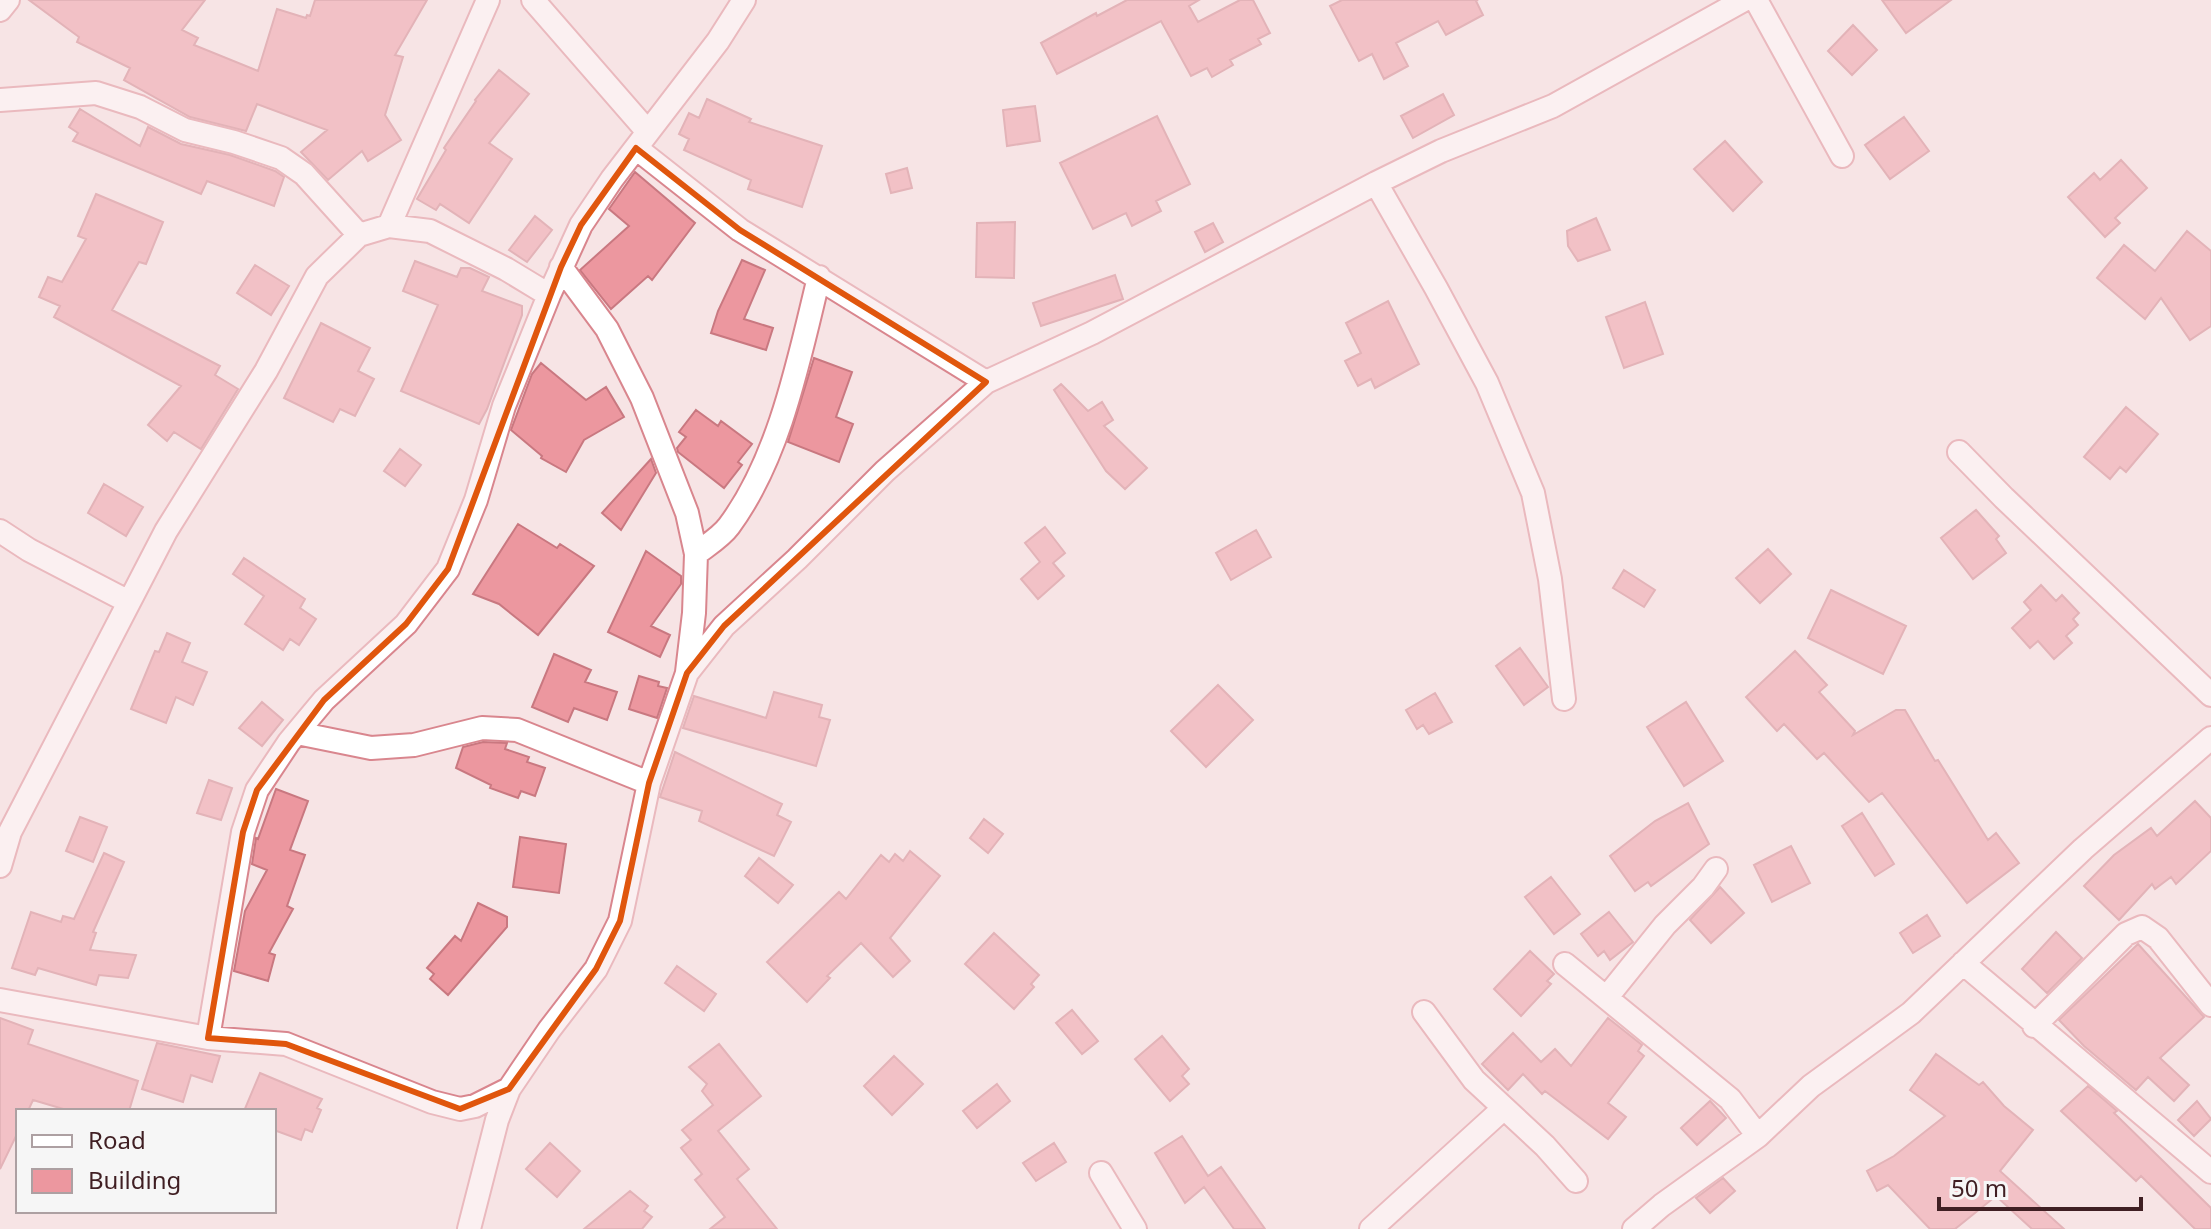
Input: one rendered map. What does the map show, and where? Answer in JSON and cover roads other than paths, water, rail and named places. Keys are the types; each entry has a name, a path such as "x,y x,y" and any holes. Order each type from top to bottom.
{"street":[{"path":"0,10 8,0"},
{"path":"389,226 488,0"},
{"path":"533,0 642,140 740,230 986,382"},
{"path":"208,1038 243,832 257,790 324,700 406,624 448,569 476,500 504,406 581,225 718,41 744,0"},
{"path":"687,673 724,626 885,471 986,382 1092,333 1441,151 1553,106 1744,0"},
{"path":"1756,0 1842,156"},
{"path":"0,100 96,93 140,107 185,130 281,158 304,174 359,235"},
{"path":"1376,183 1487,383 1533,493 1550,579 1564,699"},
{"path":"0,866 5,833 166,531 266,371 317,276 359,235 389,226 430,231 506,269 549,295"},
{"path":"469,1229 497,1120 509,1089 596,969 620,921 649,783 687,673 694,613 696,554 687,513 642,398 607,329 561,267"},
{"path":"696,554 727,528 753,486 790,396 819,277"},
{"path":"1959,452 2211,695"},
{"path":"0,531 29,550 129,602"},
{"path":"297,733 371,748 414,745 482,728 517,730 649,783"},
{"path":"1634,1229 1758,1136 1811,1086 1911,1013 2083,849 2211,738"},
{"path":"1607,997 1665,925 1703,887 1716,869"},
{"path":"2034,1026 2126,934 2142,927 2158,938 2211,1005"},
{"path":"1963,963 2034,1026 2211,1172"},
{"path":"1565,964 1730,1099 1758,1136"},
{"path":"0,1000 208,1038 286,1044 432,1102 460,1109 475,1106 509,1089"},
{"path":"1424,1012 1474,1080 1545,1146 1576,1181"},
{"path":"1371,1229 1504,1108"},
{"path":"1101,1173 1135,1229"}]}
